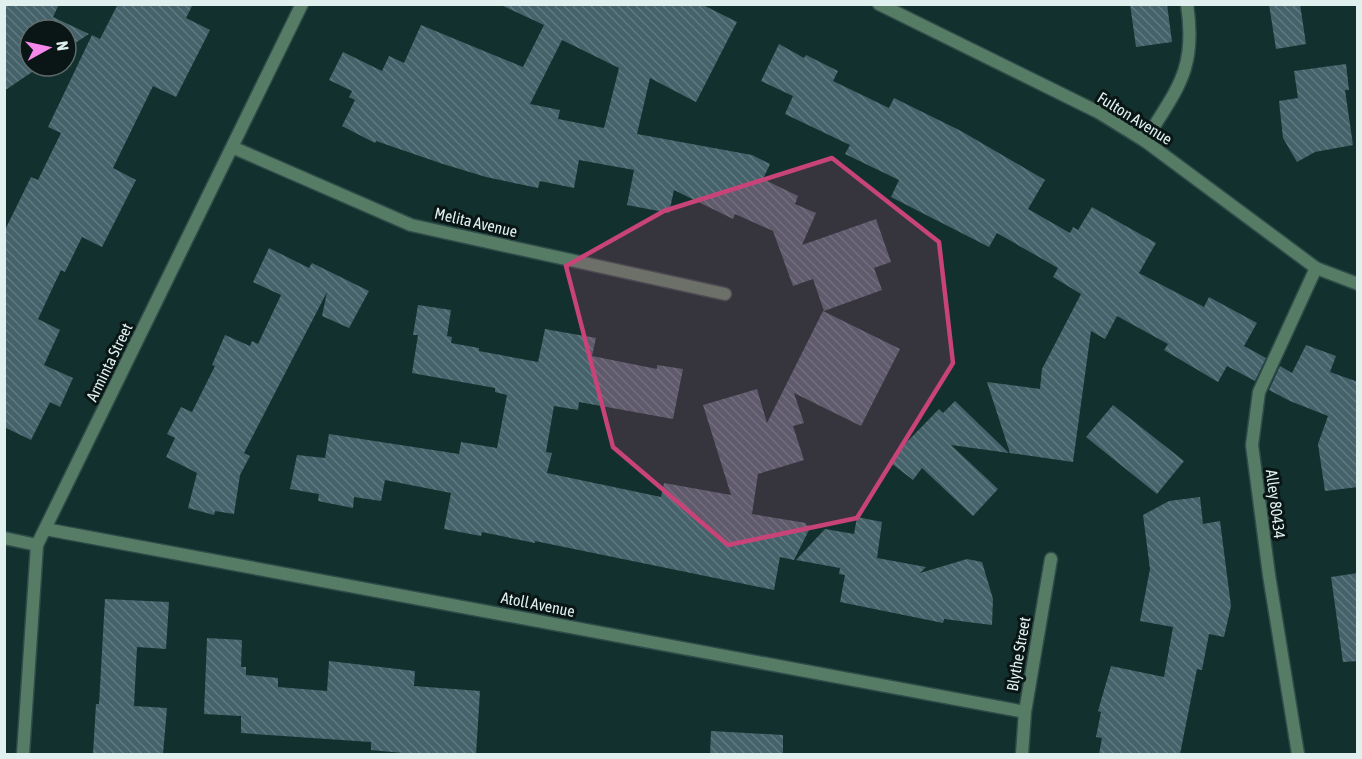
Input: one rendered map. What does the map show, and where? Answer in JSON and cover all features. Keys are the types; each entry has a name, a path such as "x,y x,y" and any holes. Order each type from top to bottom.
{"street":[{"name":"Arminta Street","path":"22,754 37,545 302,4"},
{"name":"Fulton Avenue","path":"879,4 1098,112 1145,141 1316,268 1358,284"},
{"path":"1145,141 1182,80 1190,54 1187,4"},
{"name":"Melita Avenue","path":"232,147 411,225 725,294"},
{"name":"Alley 80434","path":"1298,754 1269,575 1252,445 1259,392 1316,268"},
{"name":"Atoll Avenue","path":"45,529 1024,712"},
{"path":"4,538 37,545"},
{"name":"Blythe Street","path":"1022,754 1024,712 1051,559"}],"highlighted area":[{"path":"832,158 939,242 953,363 857,518 728,545 613,447 566,266 664,211"}],"building":[{"path":"4,4 59,4 53,17 55,18 18,18 18,78 23,78 4,91"},
{"path":"118,4 193,4 186,18 210,30 176,97 153,86 113,168 136,180 102,247 82,237 65,272 61,270 38,319 60,330 44,365 73,378 60,407 50,402 31,440 4,427 5,230 31,177 38,180 61,133 48,127 71,78 78,78 78,64 92,35 100,39"},
{"path":"499,4 701,4 737,22 696,102 650,78 637,134 752,155 770,164 763,179 798,196 795,204 816,213 802,245 876,219 891,262 874,268 882,290 824,311 813,279 793,286 773,231 735,214 733,219 674,190 669,213 627,205 634,170 579,160 574,188 540,181 538,188 486,177 376,141 375,143 342,126 355,100 349,97 352,91 329,80 343,52 382,71 389,56 404,63 421,25 523,67 544,25","holes":["562,40 619,68 604,128 558,119 560,110 530,104"]},
{"path":"1130,4 1167,4 1172,42 1136,47"},
{"path":"1269,4 1300,4 1306,44 1276,49"},
{"path":"78,29 89,34 78,41"},
{"path":"779,44 804,58 806,55 838,71 833,81 889,108 894,98 961,131 1045,180 1028,209 1070,233 1073,227 1078,230 1092,207 1156,243 1139,273 1204,307 1209,297 1257,323 1244,346 1266,358 1255,381 1227,366 1218,382 1164,350 1168,344 1117,316 1105,339 1091,331 1073,462 1010,453 987,382 1040,389 1042,369 1081,294 1053,277 1058,268 997,233 989,247 891,197 899,180 845,154 850,145 785,114 793,96 761,81"},
{"path":"1346,64 1349,90 1345,90 1353,145 1315,152 1297,162 1283,138 1279,101 1298,98 1294,71"},
{"path":"269,248 309,268 312,263 369,291 349,328 322,316 327,292 244,453 250,456 240,475 234,514 215,511 214,515 188,508 197,473 166,457 175,438 167,434 181,407 192,412 215,366 212,365 225,335 250,346 252,341 258,344 281,295 253,282"},
{"path":"418,305 451,310 447,336 452,337 451,343 479,348 479,351 538,362 545,329 596,338 592,356 657,369 657,365 683,369 673,419 579,402 578,410 554,406 546,452 552,453 547,473 661,497 664,483 731,495 703,405 757,389 767,423 823,311 900,349 861,426 794,393 804,423 793,426 804,460 758,474 752,514 806,523 811,526 794,560 780,557 774,590 535,541 535,543 482,532 481,536 444,529 451,493 385,480 381,501 354,497 353,508 318,501 319,494 290,489 297,455 325,458 329,434 459,454 461,442 497,448 507,395 495,392 495,388 412,373 418,335 413,335"},
{"path":"1306,345 1336,356 1330,372 1358,382 1358,487 1325,491 1318,444 1328,416 1269,390 1280,366 1292,373"},
{"path":"955,401 1009,453 951,445 998,489 973,516 922,468 913,480 891,463 904,445 939,409 943,413"},
{"path":"1113,405 1184,461 1157,494 1086,437"},
{"path":"1200,497 1203,524 1220,521 1231,606 1224,637 1209,634 1202,670 1197,669 1180,754 1099,754 1102,738 1096,737 1101,712 1098,711 1111,666 1164,677 1173,627 1140,621 1150,569 1143,515 1169,501"},
{"path":"857,517 882,522 877,558 926,567 920,573 967,559 982,562 993,599 992,625 944,619 943,623 840,602 845,575 839,574 840,568 796,560 825,529 854,534"},
{"path":"1358,573 1358,661 1343,662 1331,577"},
{"path":"105,599 169,602 166,649 137,647 134,706 167,708 163,754 93,754 96,704 99,704"},
{"path":"207,638 242,640 241,667 246,667 246,675 278,678 278,687 327,691 329,661 415,671 414,686 480,691 476,754 403,753 371,750 371,742 241,733 241,716 204,714"},
{"path":"711,731 783,735 783,754 710,754"}]}
